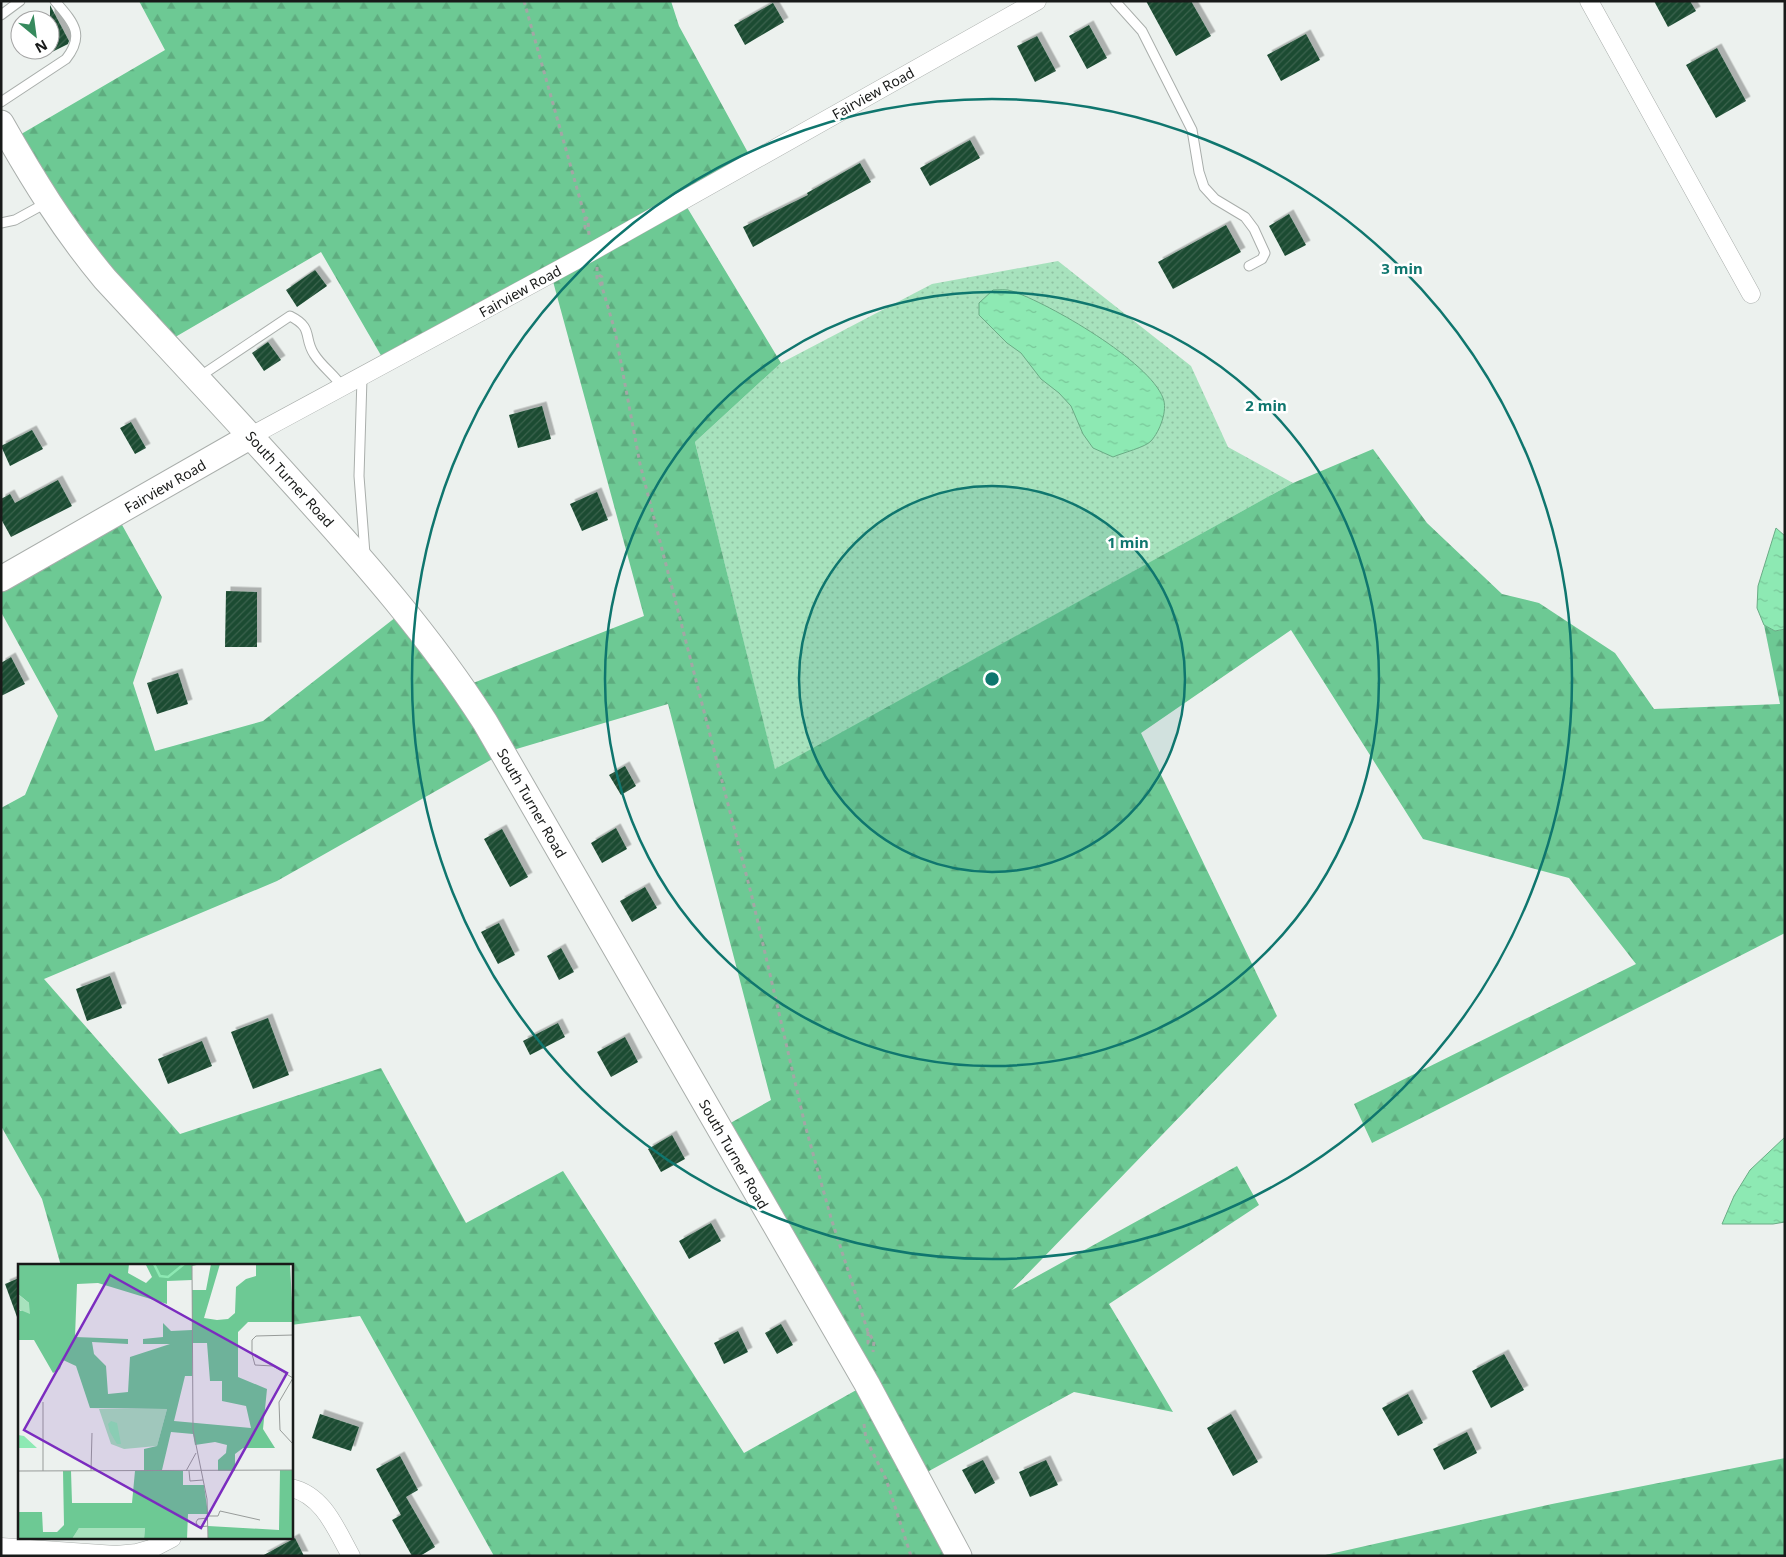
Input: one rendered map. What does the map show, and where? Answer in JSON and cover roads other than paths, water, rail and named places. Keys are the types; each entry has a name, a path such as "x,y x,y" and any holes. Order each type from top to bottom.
{"street":[{"name":"Fairview Road","path":"1,579 251,436 362,378 1037,1"},
{"path":"1589,1 1751,294"},
{"name":"South Turner Road","path":"1,123 47,202 78,246 105,279 366,562 428,639 485,722 867,1384 959,1556"},
{"path":"292,1488 311,1496 322,1505 351,1556"},
{"path":"1,1547 116,1555 137,1554 168,1540"}],"lane":[{"path":"1,15 20,1"},
{"path":"1,102 66,59 72,51 76,31 70,19 55,1"},
{"path":"1115,1 1142,31 1192,130 1199,172 1204,187 1215,199 1245,217 1254,229 1265,253 1262,259 1249,266"},
{"path":"1,222 15,220 47,202"},
{"path":"197,378 290,316 301,321 309,335 313,353 334,374 343,388"},
{"path":"362,378 359,476 366,562"}],"water":[{"path":"993,290 1012,291 1050,308 1119,351 1139,368 1154,383 1164,403 1162,420 1151,441 1139,448 1113,457 1093,448 1083,434 1071,406 1059,393 1041,379 1021,353 1007,343 979,315 979,303"},
{"path":"1776,528 1785,536 1785,629 1775,631 1764,625 1757,608 1758,586"},
{"path":"1785,1137 1785,1222 1773,1224 1722,1224 1734,1196 1750,1170"}]}
